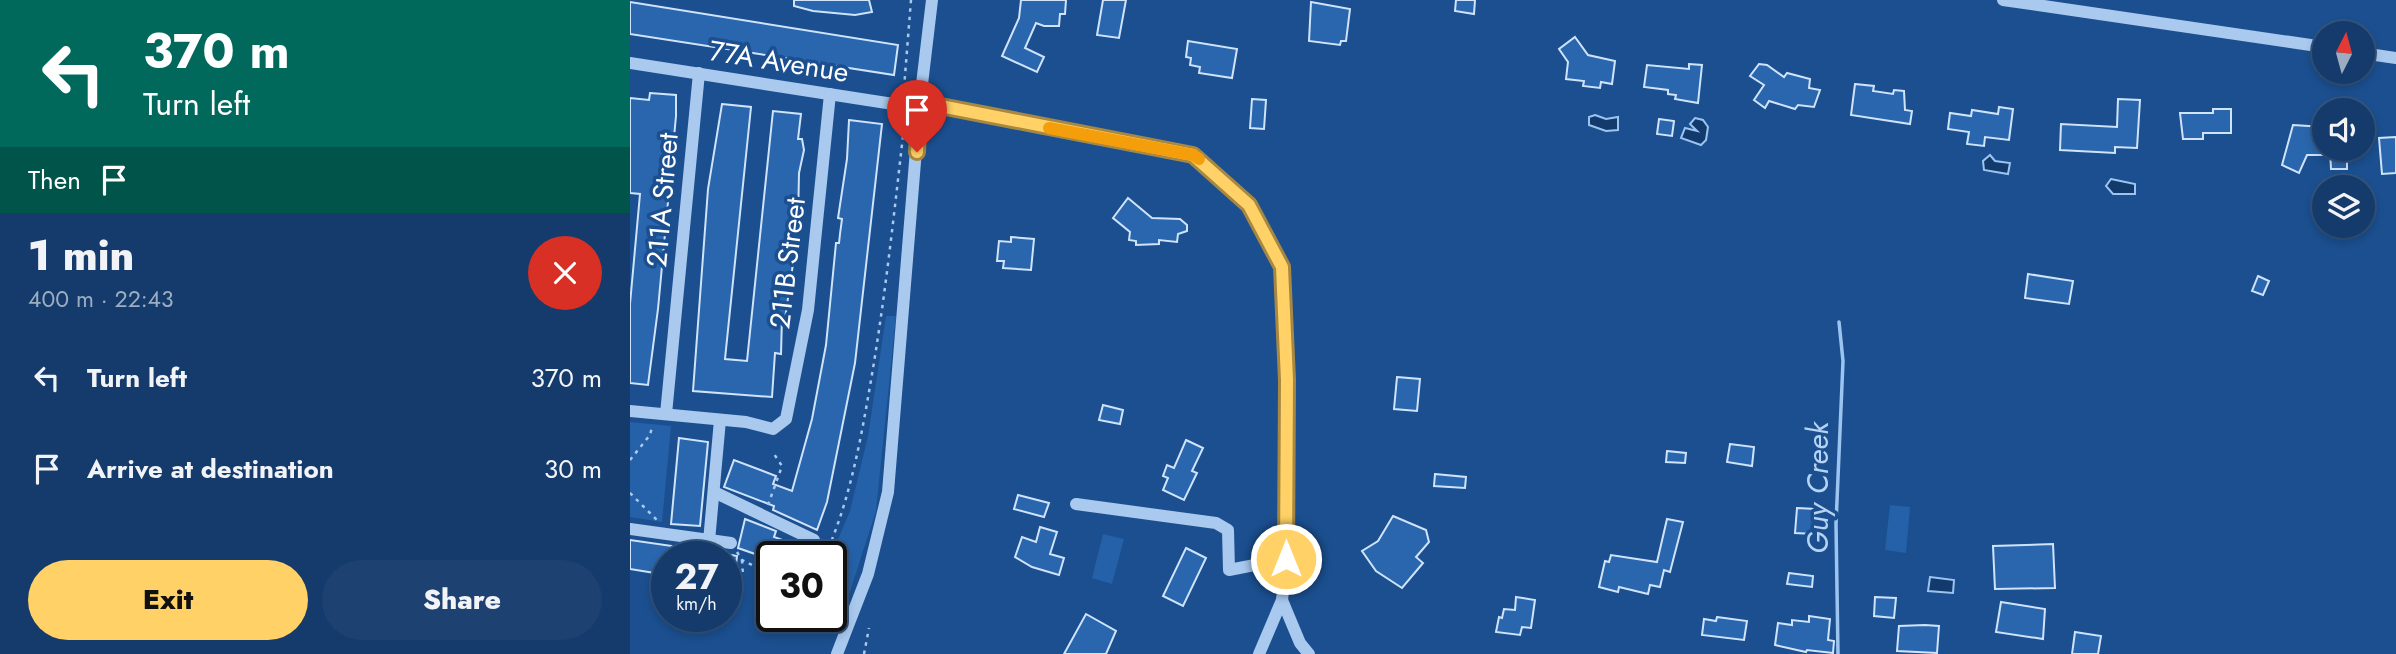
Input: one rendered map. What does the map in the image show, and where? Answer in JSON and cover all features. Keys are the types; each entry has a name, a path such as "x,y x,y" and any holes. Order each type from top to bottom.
{"street":[{"path":"837,654 868,574 888,492 920,102 932,0"},
{"path":"2003,0 2312,45"},
{"path":"2375,55 2396,58"},
{"name":"77A Avenue","path":"630,63 906,106 920,102"},
{"name":"211A Street","path":"666,414 699,73"},
{"name":"211B Street","path":"720,420 746,422 773,429 780,426 790,410 808,310 830,94"},
{"path":"920,102 1193,155 1249,205 1282,267 1287,380 1286,559 1282,600 1259,654"},
{"path":"630,411 720,420 709,541 630,529"},
{"path":"714,492 814,540"},
{"path":"1076,504 1225,527 1230,538 1229,570 1286,559"},
{"path":"1282,600 1300,643 1308,654"}],"path":[{"path":"904,88 911,0"},
{"path":"831,541 845,504 865,415 882,318 906,106"},
{"path":"630,460 650,435 653,424"},
{"path":"765,511 782,466 774,454"},
{"path":"630,493 657,517 658,533"},
{"path":"742,560 756,567"},
{"path":"742,560 743,576"},
{"path":"863,654 869,628"}],"shaded area":[{"path":"1595,115 1606,119 1618,117 1618,130 1606,131 1589,125 1589,117"},
{"path":"1695,118 1703,120 1708,127 1706,140 1701,145 1681,138 1685,128 1697,131 1690,124"},
{"path":"1990,155 1995,161 2010,163 2008,174 1984,170 1983,161"},
{"path":"2111,179 2135,184 2135,194 2113,194 2106,186"},
{"path":"886,316 896,316 876,511 847,601 847,541 837,541 850,511 868,436"},
{"path":"630,422 671,426 662,522 630,517"},
{"path":"1890,505 1910,507 1906,553 1885,550"},
{"path":"1103,534 1124,539 1112,584 1092,578"},
{"path":"1930,577 1954,580 1953,593 1928,591"}],"building":[{"path":"794,0 869,0 872,12 855,15 813,11 794,6"},
{"path":"1021,0 1066,0 1065,14 1060,14 1059,26 1036,23 1025,48 1044,57 1037,72 1002,56 1019,18"},
{"path":"1103,0 1126,0 1119,38 1097,35"},
{"path":"1456,0 1475,0 1474,14 1455,11"},
{"path":"630,2 898,45 894,75 630,34"},
{"path":"1311,2 1350,9 1346,41 1341,41 1340,45 1309,41"},
{"path":"1575,37 1588,55 1615,61 1612,84 1601,82 1600,88 1583,86 1584,81 1566,79 1568,62 1559,49"},
{"path":"1188,41 1237,49 1232,78 1199,73 1200,67 1190,65 1191,58 1186,57"},
{"path":"1689,64 1702,65 1698,103 1675,99 1676,95 1668,94 1668,90 1644,87 1647,65 1689,69"},
{"path":"1759,64 1767,65 1784,77 1787,73 1810,79 1809,88 1820,90 1814,107 1798,105 1795,109 1769,101 1765,108 1754,100 1764,85 1750,76"},
{"path":"1855,84 1874,86 1873,91 1893,94 1894,90 1904,91 1905,110 1912,111 1910,124 1851,115"},
{"path":"650,93 676,95 676,116 648,385 630,383 630,304 640,194 630,193 630,98 649,100"},
{"path":"1252,99 1266,100 1264,129 1250,128"},
{"path":"2118,99 2140,100 2137,148 2115,147 2115,153 2060,150 2061,124 2117,127"},
{"path":"722,104 751,107 725,359 747,361 773,111 801,114 798,139 802,139 804,150 799,173 798,222 793,222 791,246 795,247 794,257 785,319 782,318 781,354 775,353 772,397 693,391 708,189"},
{"path":"1999,107 2013,109 2009,140 1985,137 1984,146 1967,144 1969,132 1948,129 1950,113 1971,116 1972,110 1998,114"},
{"path":"2213,109 2231,109 2231,133 2203,133 2203,139 2183,139 2180,113 2213,113"},
{"path":"1659,119 1674,121 1672,136 1657,134"},
{"path":"849,120 882,124 855,363 827,502 817,530 773,510 774,506 724,487 734,460 776,476 773,484 792,491 812,419 826,345 836,243 839,243 842,219 838,218 847,159"},
{"path":"2293,125 2312,126 2312,155 2307,155 2299,173 2282,165"},
{"path":"2396,137 2396,173 2382,174 2379,138"},
{"path":"2331,161 2347,161 2347,169 2331,169"},
{"path":"1128,198 1152,218 1180,219 1187,225 1187,231 1178,234 1177,242 1159,240 1159,244 1136,245 1136,241 1129,240 1130,232 1113,218"},
{"path":"1011,237 1034,239 1031,270 1003,268 1004,261 997,261 999,241 1011,242"},
{"path":"2028,274 2073,281 2069,304 2025,298"},
{"path":"2258,276 2269,281 2263,295 2252,291"},
{"path":"1397,377 1420,379 1417,411 1394,409"},
{"path":"1103,405 1123,410 1120,424 1099,420"},
{"path":"679,438 708,442 700,526 671,524"},
{"path":"1186,440 1203,448 1192,471 1197,473 1184,500 1163,490 1168,478 1163,476 1167,465 1174,468"},
{"path":"1730,444 1754,447 1752,466 1727,462"},
{"path":"1667,451 1686,453 1685,463 1666,462"},
{"path":"1435,474 1466,477 1465,488 1434,486"},
{"path":"1018,495 1049,503 1044,517 1014,509"},
{"path":"1797,508 1816,509 1814,534 1795,533"},
{"path":"1393,516 1426,530 1429,542 1416,557 1423,563 1402,588 1376,571 1362,551 1378,541"},
{"path":"745,519 776,531 774,537 785,541 756,541 756,554 742,549 742,541 740,541"},
{"path":"1667,519 1683,522 1670,572 1664,570 1660,587 1650,585 1648,594 1619,587 1618,592 1599,587 1605,561 1609,562 1611,555 1657,562"},
{"path":"1040,527 1057,532 1050,554 1064,558 1059,575 1032,567 1015,557 1022,537 1036,542"},
{"path":"630,540 651,543 651,572 630,569"},
{"path":"2053,544 2055,588 1995,589 1993,546"},
{"path":"1186,548 1206,558 1183,606 1163,596"},
{"path":"1789,573 1813,576 1812,587 1787,584"},
{"path":"1516,597 1535,600 1531,628 1522,627 1520,635 1496,632 1504,609 1515,610"},
{"path":"1875,597 1896,598 1894,618 1874,616"},
{"path":"2001,602 2045,609 2043,639 1996,632"},
{"path":"1086,614 1116,631 1106,654 1064,654"},
{"path":"1809,616 1830,619 1828,640 1834,641 1833,653 1806,652 1775,645 1778,623 1792,625 1792,620 1809,622"},
{"path":"1717,617 1747,621 1744,640 1702,635 1704,619 1716,621"},
{"path":"1899,626 1939,626 1937,653 1897,651"},
{"path":"2075,632 2101,636 2098,654 2072,654"}],"waterway":[{"name":"Guy Creek","path":"1838,654 1836,524 1843,361 1839,322"}],"slow traffic":[{"path":"1049,128 1193,155 1199,159"}],"route":[{"path":"917,152 920,102 1193,155 1222,178 1249,205 1282,267 1287,380 1286,559"}]}
